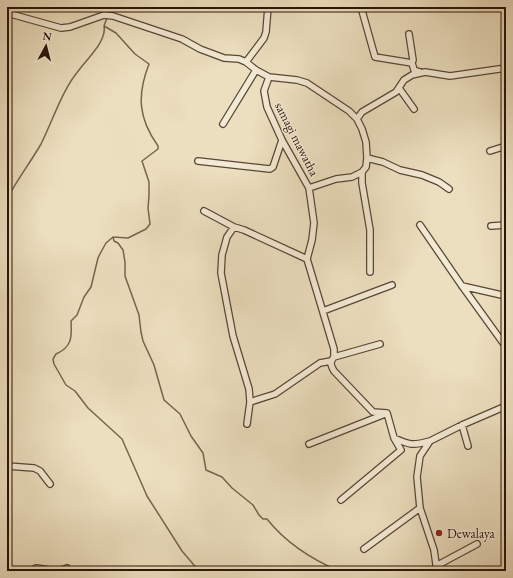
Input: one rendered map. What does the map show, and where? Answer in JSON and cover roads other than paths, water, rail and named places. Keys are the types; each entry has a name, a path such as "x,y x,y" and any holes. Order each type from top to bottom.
{"street":[{"path":"246,62 264,38 266,32 268,7"},
{"path":"362,7 375,57 412,63"},
{"path":"7,13 61,28 70,28 104,15 113,16 182,39 200,49 224,58 238,59 246,62 256,70 269,77 297,80 307,83 349,111 357,119 366,142 367,158 366,167 362,172 352,177 336,179 309,188"},
{"path":"409,34 414,70 450,76 506,68"},
{"path":"223,124 256,70"},
{"path":"357,119 362,112 396,92 404,80 421,72"},
{"name":"samagi mawatha","path":"269,77 264,91 267,107 282,140 309,188 314,223 312,240 307,259"},
{"path":"399,88 414,109"},
{"path":"198,161 270,169 273,167 282,140"},
{"path":"490,151 506,146"},
{"path":"367,158 383,162 400,170 422,175 439,182 449,189"},
{"path":"362,172 362,183 370,230 370,272"},
{"path":"204,211 234,227 244,230 307,259 334,349 330,365 363,404 373,412 387,413"},
{"path":"420,225 506,347"},
{"path":"490,226 506,225"},
{"path":"234,227 227,237 222,255 221,273 232,336 249,388 250,402 247,424"},
{"path":"323,311 392,286"},
{"path":"462,286 506,296"},
{"path":"250,402 275,394 320,363 380,344"},
{"path":"394,438 408,444 417,445 430,441 506,406"},
{"path":"341,500 401,450 394,438 387,413"},
{"path":"309,444 387,413"},
{"path":"462,425 468,446"},
{"path":"430,441 420,456 417,477 420,508 434,550 436,568 477,544"},
{"path":"7,466 34,468 40,471 50,484"},
{"path":"364,549 420,508"},
{"path":"31,571 36,568 58,571 67,568"}],"waterway":[{"path":"111,7 104,26 116,33 135,54 149,64 145,75 141,96 143,116 146,126 158,146 158,149 142,161 149,182 148,208 150,224 146,229 128,238 113,237 106,243 98,258 91,287 84,297 77,315 71,321 70,341 68,345 56,354 53,359 54,364 66,385 75,391 88,408 122,439 147,496 182,551 199,571"},
{"path":"7,199 41,144 58,106 73,78 100,44 104,32 104,26"},
{"path":"113,237 114,241 118,243 123,250 125,276 139,315 143,341 154,365 164,400 180,414 191,436 203,453 206,470 222,477 232,488 253,505 263,519 267,519 282,536 300,550 339,571"}],"place":[{"name":"Dewalaya","path":"439,533"}]}
